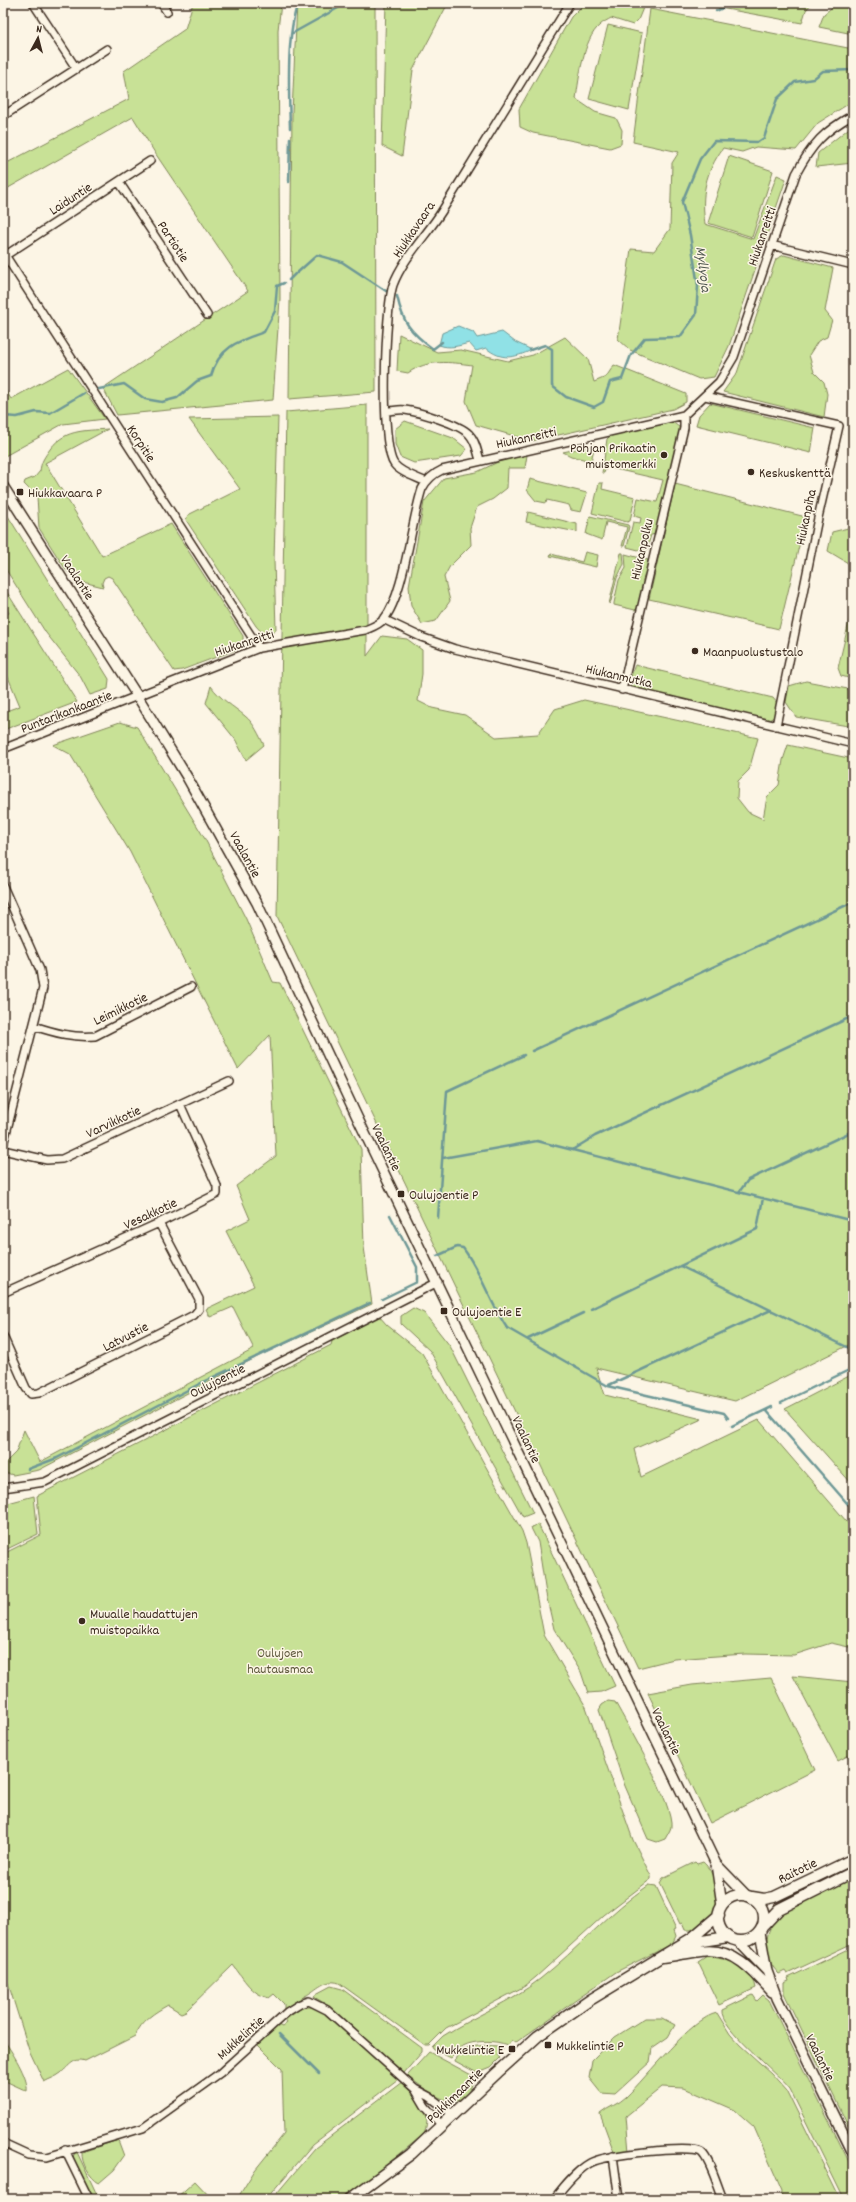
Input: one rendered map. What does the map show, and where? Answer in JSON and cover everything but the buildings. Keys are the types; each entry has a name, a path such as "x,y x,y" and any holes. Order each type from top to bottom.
{"main road":[{"name":"Raitotie","path":"750,1896 764,1899 774,1897 853,1859"},
{"name":"Raitotie","path":"761,1930 778,1909 853,1872"},
{"path":"750,1896 763,1910 764,1921 761,1930 750,1939 738,1941 728,1937 721,1929 720,1910 731,1898 750,1896"},
{"name":"Poikkimaantie","path":"702,1942 720,1910"},
{"name":"Poikkimaantie","path":"350,2199 412,2154 498,2072 551,2027 590,2000 657,1958 702,1942 728,1937"}],"street":[{"path":"33,3 76,68"},
{"path":"161,3 167,12"},
{"name":"Hiukkavaara","path":"426,482 402,471 395,465 391,458 385,373 387,310 394,284 404,265 442,211 522,78 570,3"},
{"path":"3,116 107,49"},
{"name":"Hiukanreitti","path":"138,697 259,648 365,630 383,619 394,601 398,589 420,497 426,482 433,474 442,470 480,460 684,415 719,382 734,358 796,174 805,157 818,139 853,115"},
{"name":"Laiduntie","path":"4,255 150,161"},
{"name":"Partiotie","path":"119,182 207,315"},
{"path":"771,245 853,265"},
{"name":"Korpitie","path":"4,255 259,648"},
{"name":"Hiukanpiha","path":"705,396 839,426 818,518 776,726"},
{"path":"387,411 414,411 459,428 468,433 474,441 480,460"},
{"name":"Hiukanpolku","path":"622,690 684,428 684,415"},
{"name":"Vaalantie","path":"3,486 138,697 192,786 257,903 357,1117 438,1282 716,1864 720,1910"},
{"name":"Hiukanmutka","path":"383,619 421,637 455,649 853,744"},
{"name":"Puntarikankaantie","path":"3,749 138,697"},
{"path":"3,886 40,970 43,988 3,1145"},
{"name":"Leimikkotie","path":"34,1026 66,1035 82,1037 95,1036 191,987"},
{"name":"Varvikkotie","path":"3,1150 47,1160 62,1159 229,1080"},
{"name":"Vesakkotie","path":"3,1293 159,1223 217,1194 217,1186 180,1104"},
{"name":"Latvustie","path":"3,1336 26,1388 31,1394 39,1393 194,1315 199,1309 200,1299 159,1223"},
{"name":"Oulujoentie","path":"3,1488 45,1482 438,1282"},
{"name":"Vaalantie","path":"716,1864 750,1896"},
{"name":"Vaalantie","path":"761,1930 767,1971 777,1998 853,2153"},
{"name":"Vaalantie","path":"738,1941 767,1971"},
{"path":"702,1942 739,1960 758,1975 777,1998"},
{"name":"Mukkelintie","path":"65,2150 150,2125 220,2073 287,2012 300,2004 309,2001 327,2010 415,2089 430,2097 454,2115"},
{"name":"Mukkelintie","path":"415,2089 424,2106 442,2126"},
{"path":"3,2143 20,2152 38,2157 47,2157 65,2150 89,2199"},
{"path":"554,2199 565,2184 597,2159 688,2149 701,2152 707,2160 723,2199"},
{"path":"614,2156 619,2199"}],"green space":[{"path":"193,3 281,3 278,30 280,299 273,400 117,415 103,388 248,291 155,153 133,117 3,191 3,165 129,99 124,71 185,29"},
{"path":"297,3 375,3 376,392 289,399 292,113"},
{"path":"386,3 454,3 446,7 413,70 402,156 382,146"},
{"path":"618,3 643,8 638,20 633,25 611,18 601,24 594,31 583,60 576,99 595,112 616,118 622,130 621,144 610,148 533,133 520,127 519,109 571,17 584,4"},
{"path":"693,3 812,3 806,10 802,23"},
{"path":"837,3 853,3 853,34 819,27 824,14"},
{"path":"650,9 853,49 853,101 818,123 796,150 756,147 742,152 723,148 708,175 704,193 705,224 753,239 777,175 786,179 729,346 714,377 699,379 630,350 618,339 631,249 654,251 670,229 672,163 679,152 633,142"},
{"path":"608,25 642,33 629,110 589,99"},
{"path":"853,125 853,163 816,167 818,153"},
{"path":"729,156 773,171 752,237 708,223"},
{"path":"784,255 833,268 825,311 832,320 827,337 818,341 809,355 814,372 824,382 827,394 824,417 723,392 737,373 776,259"},
{"path":"399,334 437,352 461,350 508,361 533,355 565,337 588,359 594,382 606,377 614,365 686,394 686,402 673,409 532,441 476,425 466,401 472,365 439,363 423,365 408,373 397,371"},
{"path":"68,368 105,419 63,424 3,457 3,386 11,399"},
{"path":"710,403 815,428 811,453 696,425 699,415"},
{"path":"367,405 367,656 382,636 407,639 422,650 422,674 418,701 432,708 465,715 496,737 538,734 555,709 584,700 758,738 749,770 738,781 737,798 748,812 763,819 767,797 779,785 783,760 788,745 853,759 853,1343 735,1401 596,1368 605,1395 702,1419 634,1449 641,1477 759,1420 853,1529 853,1648 831,1643 794,1655 745,1654 674,1659 638,1668 277,916 286,412"},
{"path":"278,417 274,560 276,630 266,637 256,626 186,520 188,515 240,489 189,419"},
{"path":"405,421 453,438 467,449 461,456 414,463 400,457 395,444 395,429"},
{"path":"671,421 679,427 680,432 656,534 651,535 646,552 627,547 633,522 640,523 641,518 634,516 638,498 657,502 663,480 606,467 604,473 602,473 607,439 610,436"},
{"path":"108,429 45,463 102,556 171,524 243,636 243,647 182,670 174,671 112,578 108,576 104,578 102,583 103,587 83,582 66,570 39,528 37,497 24,484 25,481 35,477 40,471 46,454 60,439 67,435 82,431"},
{"path":"595,445 591,461 571,456 563,452"},
{"path":"527,455 525,468 508,468 507,488 493,499 477,507 470,528 471,545 450,566 444,577 450,601 436,621 422,624 411,606 409,586 424,502 444,478 477,472 500,461"},
{"path":"530,479 587,493 581,512 571,510 569,505 547,500 546,503 536,501 527,490"},
{"path":"599,483 603,483 602,489 635,497 630,521 627,522 592,513"},
{"path":"675,484 806,517 779,629 649,599"},
{"path":"3,508 109,679 108,689 90,695 80,676 46,633 3,565"},
{"path":"528,512 577,524 577,532 526,522"},
{"path":"590,516 628,525 629,527 624,546 622,546 627,527 606,522 602,540 586,534"},
{"path":"848,528 853,529 853,566 828,551 832,532"},
{"path":"585,552 598,555 596,567 550,556 551,554 582,562"},
{"path":"621,553 623,553 624,564 617,578 609,604"},
{"path":"625,554 648,560 638,607 635,610 614,605 619,580 626,568"},
{"path":"3,586 77,702 3,730 3,712 20,706 3,665 3,617 9,613 3,603"},
{"path":"853,605 853,679 841,676 838,668"},
{"path":"635,665 773,698 777,703 774,717 767,721 635,690 631,684 631,681"},
{"path":"806,681 853,690 853,721 848,726 796,717 786,702 789,686"},
{"path":"211,686 223,699 251,722 264,745 246,760 235,739 206,703"},
{"path":"120,722 137,727 205,839 246,919 273,982 280,983 361,1149 364,1247 372,1304 263,1354 39,1470 13,1475 3,1472 3,1465 16,1452 24,1430 40,1462 254,1349 233,1307 210,1317 206,1309 254,1286 226,1231 250,1219 236,1186 276,1156 270,1035 238,1069 130,852 70,754 53,745"},
{"path":"413,1308 424,1313 450,1346 533,1513 523,1517 430,1351 401,1324 401,1316"},
{"name":"Oulujoen hautausmaa","path":"379,1316 387,1325 422,1353 522,1531 526,1543 544,1635 586,1707 633,1840 651,1876 651,1879 604,1915 525,1986 446,2028 429,2045 425,2045 339,1983 325,1983 284,2010 284,2004 274,1994 269,1998 257,1993 244,1981 233,1965 186,2011 181,2013 168,2005 145,2021 135,2036 85,2061 75,2061 59,2074 44,2082 29,2050 3,1967 3,1554 41,1535 37,1496 331,1345 332,1341"},
{"path":"853,1374 853,1485 785,1409"},
{"path":"34,1496 38,1534 3,1551 3,1506 8,1503"},
{"path":"538,1524 615,1686 601,1692 588,1693 581,1672 554,1629 546,1594 538,1542 531,1528"},
{"path":"793,1676 853,1682 853,1753 838,1761"},
{"path":"771,1678 815,1770 710,1823 648,1693 692,1685"},
{"path":"608,1701 615,1702 658,1784 670,1816 671,1827 665,1839 657,1842 648,1839 625,1786 599,1710 602,1705"},
{"path":"695,1862 697,1864 703,1862 714,1878 718,1899 717,1906 710,1916 695,1930 685,1930 682,1923 680,1924 660,1883 663,1878"},
{"path":"853,1876 853,1943 787,1974 785,1971 779,1974 769,1959 766,1943 775,1919 781,1912"},
{"path":"649,1885 656,1886 676,1929 674,1930 676,1936 672,1944 616,1972 515,2043 512,2041 507,2045 491,2042 468,2044 461,2047 451,2058 433,2049 432,2047 443,2036 517,1995 540,1979 620,1907"},
{"path":"853,1947 853,2136 784,1993 784,1983 789,1981 788,1978"},
{"path":"707,1956 738,1964 749,1973 756,1988 719,2005 698,1962"},
{"path":"331,1986 342,1989 422,2048 422,2052 404,2073 329,2006 314,1997 316,1994"},
{"path":"753,1995 757,2001 763,1995 769,2000 853,2170 853,2199 844,2199 790,2089 750,2050 724,2018 722,2010"},
{"path":"303,2007 312,2007 325,2013 398,2079 312,2145 266,2199 237,2199 255,2170 284,2134 282,2069 257,2044 278,2025 282,2027 287,2023 285,2020"},
{"path":"717,2013 730,2034 771,2073 787,2091 840,2199 781,2199 782,2191 754,2127 735,2110 684,2088 662,2087 626,2116 629,2152 614,2152 600,2114 626,2097 670,2049 695,2025 706,2017"},
{"path":"645,2018 662,2018 675,2025 668,2037 652,2048 650,2062 615,2094 601,2093 589,2078 592,2060 615,2037"},
{"path":"3,2039 15,2057 22,2072 27,2085 27,2091 3,2080"},
{"path":"479,2046 499,2046 504,2048 497,2055 500,2058 491,2067 481,2071 479,2074 455,2061 457,2055 466,2049"},
{"path":"429,2052 475,2077 469,2091 462,2098 453,2101 444,2099 425,2089 407,2076"},
{"path":"402,2082 422,2105 425,2111 427,2118 424,2134 366,2182 339,2199 272,2199 315,2148"},
{"path":"118,2140 124,2156 114,2170 99,2183 92,2178 87,2170 83,2161 82,2152"},
{"path":"76,2150 99,2199 93,2199 73,2157"},
{"path":"195,2181 212,2199 175,2199"}],"water":[{"path":"458,326 473,332 477,338 502,332 515,342 532,350 508,357 497,355 486,348 476,351 469,343 450,347 439,345 442,333"}],"waterway":[{"path":"290,128 290,48 294,16 298,3"},
{"path":"293,33 347,3"},
{"path":"716,11 733,3"},
{"name":"Myllyoja","path":"530,350 545,345 552,349 552,386 566,397 594,407 603,402 610,382 622,379 631,355 645,338 680,337 696,315 698,286 690,235 682,202 700,159 714,141 758,142 764,138 777,99 795,82 813,79 823,71 853,70"},
{"path":"289,182 290,138"},
{"name":"Myllyoja","path":"297,273 317,255 342,262 386,291"},
{"name":"Myllyoja","path":"289,280 295,274"},
{"name":"Myllyoja","path":"99,389 124,384 145,399 162,402 177,398 197,381 211,376 219,358 231,346 264,332 275,311 277,286 284,283"},
{"name":"Myllyoja","path":"397,296 405,320 413,332 433,349 442,342"},
{"name":"Myllyoja","path":"3,416 17,417 36,412 50,413 84,393"},
{"path":"532,1051 853,902"},
{"path":"572,1150 595,1136 853,1016"},
{"path":"438,1218 447,1091 524,1055"},
{"path":"739,1192 748,1180 853,1131"},
{"path":"443,1158 537,1141 853,1221"},
{"path":"591,1309 757,1229 763,1198"},
{"path":"382,1299 417,1282 417,1267 390,1215"},
{"path":"437,1256 457,1247 463,1248 475,1267 495,1308 507,1328 608,1386 724,1413 728,1418"},
{"path":"680,1266 849,1348"},
{"path":"28,1469 57,1458 203,1382 370,1303"},
{"path":"609,1385 771,1310"},
{"path":"528,1339 583,1313"},
{"path":"781,1403 853,1368"},
{"path":"732,1426 772,1407"},
{"path":"766,1410 853,1510"},
{"path":"279,2034 319,2074"}],"place":[{"name":"Pohjan Prikaatin muistomerkki","path":"664,455"},
{"name":"Keskuskenttä","path":"751,472"},
{"name":"Hiukkavaara P","path":"20,492"},
{"name":"Maanpuolustustalo","path":"695,651"},
{"name":"Oulujoentie P","path":"401,1194"},
{"name":"Oulujoentie E","path":"444,1311"},
{"name":"Muualle haudattujen muistopaikka","path":"82,1621"},
{"name":"Mukkelintie P","path":"548,2045"},
{"name":"Mukkelintie E","path":"512,2049"}]}
